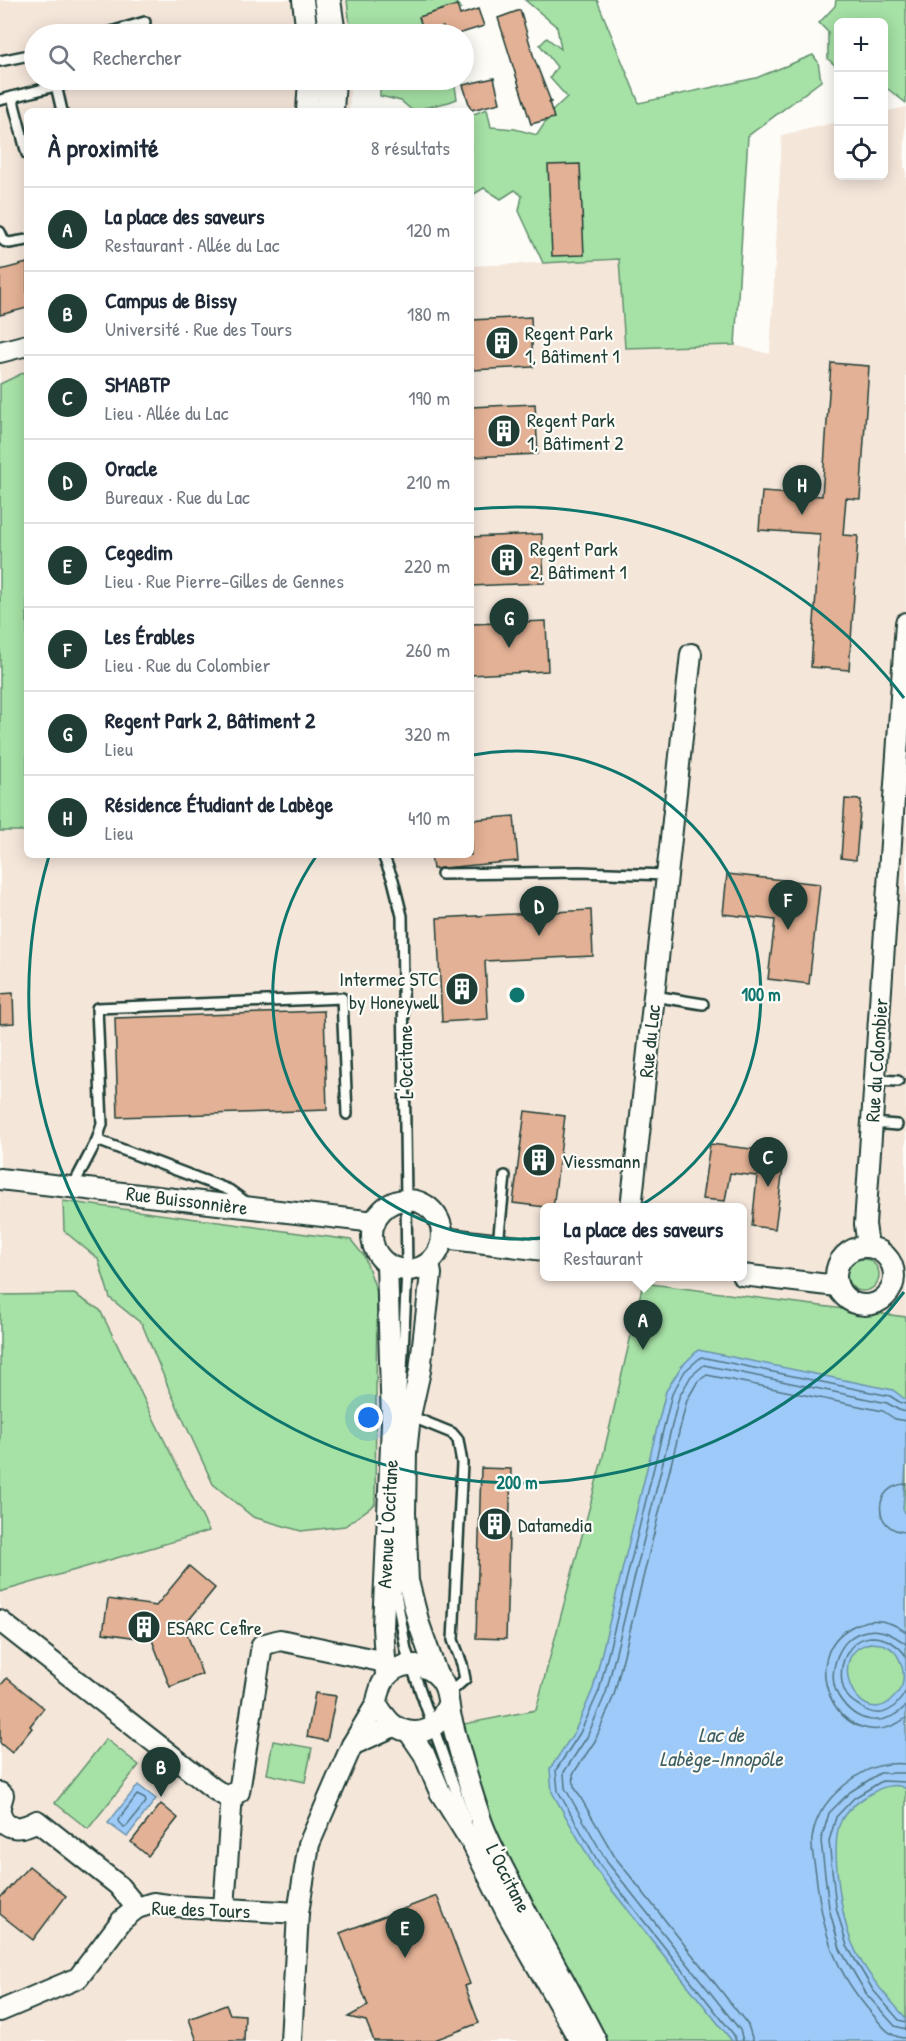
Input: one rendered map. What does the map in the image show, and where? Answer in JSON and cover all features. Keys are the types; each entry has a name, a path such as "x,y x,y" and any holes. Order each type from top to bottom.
{"street":[{"path":"303,0 306,24"},
{"path":"330,0 334,24"},
{"path":"307,108 308,90"},
{"path":"333,108 334,90"},
{"path":"0,352 24,346"},
{"name":"Rue du Colombier","path":"868,1247 865,1224 906,622"},
{"name":"Rue du Lac","path":"633,1203 691,654"},
{"name":"Rue Buissonnière","path":"0,1179 375,1222"},
{"path":"406,1200 417,1201 436,1215 442,1226 443,1238 436,1256 429,1263 419,1269 407,1271 387,1264 379,1256 372,1233 375,1222 387,1206 406,1200"},
{"path":"443,1238 540,1249"},
{"path":"868,1247 885,1255 891,1263 893,1282 898,1292 867,1305 849,1300 837,1286 835,1276 842,1257 849,1251 868,1247"},
{"path":"405,1513 406,1453 410,1416 420,1371 431,1274 429,1263"},
{"name":"Avenue L'Occitane","path":"386,1669 383,1627 392,1423 387,1264"},
{"path":"747,1276 837,1286"},
{"name":"Avenue L'Occitane","path":"405,1513 408,1581 418,1624 437,1675"},
{"path":"0,1621 227,1797 239,1792 262,1645 280,1640 386,1669 394,1670 410,1663 426,1668 437,1675"},
{"path":"291,2041 298,1913 309,1844 352,1745 377,1703 386,1669"},
{"name":"L'Occitane","path":"437,1675 444,1684 483,1824 527,1915 596,2041"},
{"path":"352,1745 402,1729 421,1732 439,1720 447,1700"},
{"name":"L'Occitane","path":"377,1703 384,1716 402,1729 424,1754 440,1791 580,2041"},
{"path":"0,1793 3,1795 0,1806"},
{"path":"224,1908 232,1794"},
{"path":"2,1823 17,1829 27,1827 37,1821 118,1885 136,1908"},
{"name":"Rue des Tours","path":"0,2012 78,1978 122,1920 136,1908 153,1904 298,1913"}],"lane":[{"path":"319,0 323,24"},
{"path":"138,24 145,22"},
{"path":"0,61 24,56"},
{"path":"0,100 32,90"},
{"path":"57,90 61,108"},
{"path":"321,108 322,90"},
{"path":"12,97 24,143"},
{"path":"0,232 4,241 9,243 24,240"},
{"name":"L'Occitane","path":"384,858 393,880 402,916 406,1200"},
{"path":"442,874 579,872 667,875"},
{"path":"654,996 703,1004"},
{"path":"74,1186 97,1140 102,1124 97,1008 342,998 347,1114"},
{"path":"875,1080 898,1081"},
{"path":"872,1123 897,1125"},
{"path":"97,1140 229,1190 254,1208"},
{"path":"498,1244 505,1176"},
{"name":"Avenue L'Occitane","path":"406,1200 406,1320 397,1481 396,1593 400,1625 410,1663 463,1809"},
{"name":"Avenue L'Occitane","path":"406,1320 420,1371"},
{"path":"410,1416 452,1432 458,1440 462,1463 453,1640 465,1679 447,1700"},
{"name":"Avenue L'Occitane","path":"397,1544 405,1513"},
{"name":"L'Occitane","path":"463,1809 564,1995 596,2041"},
{"name":"L'Occitane","path":"463,1809 472,1845"}],"shaded area":[{"path":"0,0 347,0 350,24 24,24 24,90 350,90 349,108 24,108 24,858 474,858 474,266 620,259 625,348 734,345 770,354 782,135 834,123 834,180 888,180 888,111 906,107 904,168 906,168 906,2041 0,2041"}],"green space":[{"path":"347,0 453,0 461,8 431,24 350,24"},
{"path":"525,0 597,0 639,103 756,78 813,55 818,62 821,81 748,136 735,345 625,348 619,259 543,263 519,211 522,196 515,190 501,199 484,188 474,194 474,114 487,109 491,127 515,129 537,135 554,109 567,97 550,78 557,67 540,45 547,38 561,49 557,27"},
{"path":"836,0 906,0 906,103 888,89 888,18 834,18 834,64 828,59 828,32 819,23 835,6"},
{"path":"380,90 456,90 457,99 423,108 409,108 401,101 380,96"},
{"path":"24,372 24,831 0,831 0,384"},
{"path":"63,1201 351,1240 364,1256 377,1292 375,1504 345,1526 301,1531 253,1517 213,1484 142,1324 110,1298 98,1259 64,1231"},
{"path":"863,1259 875,1263 879,1275 875,1287 863,1291 851,1287 847,1275 851,1263"},
{"name":"Lac de Labège-Innopôle","path":"643,1283 906,1317 906,2041 608,2041 533,1913 497,1844 464,1724 536,1710 603,1456"},
{"path":"74,1294 100,1310 209,1531 0,1592 0,1295"},
{"path":"106,1739 139,1765 88,1829 55,1803"},
{"path":"273,1741 312,1748 305,1782 267,1774"}],"water":[{"name":"Lac de Labège-Innopôle","path":"698,1350 893,1390 906,1400 903,1509 906,1515 906,1789 898,1786 884,1787 854,1805 841,1821 836,1846 838,1882 848,1932 869,1974 906,2018 906,2041 732,2041 596,1870 552,1792 550,1769 575,1731 593,1689 666,1391 681,1367","holes":["870,1643 882,1644 894,1651 898,1656 903,1674 902,1686 890,1701 878,1707 866,1705 857,1697 850,1685 847,1672 849,1659 857,1649"]},
{"path":"138,1785 156,1799 127,1837 108,1823"}],"building":[{"path":"457,5 460,15 478,9 484,26 474,29 474,24 421,24 419,17"},
{"path":"520,10 534,58 551,102 549,102 554,118 531,124 498,18"},
{"path":"494,78 500,103 474,109 470,108 465,90 474,90 474,83"},
{"path":"580,164 584,255 552,256 548,165"},
{"path":"24,264 24,309 0,315 0,270"},
{"name":"Regent Park 1, Bâtiment 1","path":"531,317 533,367 474,370 474,320"},
{"path":"831,363 869,366 860,499 846,498 843,535 858,536 849,670 811,667 820,534 759,530 762,492 822,496"},
{"name":"Regent Park 1, Bâtiment 2","path":"535,404 538,454 474,457 474,407"},
{"name":"Regent Park 2, Bâtiment 1","path":"542,534 544,583 474,586 474,537"},
{"path":"546,621 548,671 474,675 474,624"},
{"path":"845,799 861,800 856,860 841,858"},
{"path":"514,816 518,861 433,869 431,858 474,858 474,820"},
{"path":"727,874 820,884 809,984 768,979 775,920 723,914"},
{"path":"591,910 593,956 485,961 488,1019 442,1022 437,918"},
{"path":"13,993 14,1023 0,1024 0,994"},
{"path":"324,1011 327,1110 118,1117 115,1018"},
{"name":"Viessmann","path":"525,1111 565,1116 554,1203 540,1203 540,1206 513,1203"},
{"path":"710,1144 785,1153 775,1229 752,1226 757,1176 730,1173 725,1201 702,1199"},
{"name":"Datamedia","path":"481,1468 511,1469 506,1639 476,1638"},
{"name":"ESARC Cefire","path":"189,1566 215,1588 184,1626 202,1674 170,1687 152,1640 103,1633 108,1599 156,1606"},
{"path":"7,1678 44,1708 30,1726 32,1728 12,1753 0,1743 0,1686"},
{"path":"315,1693 336,1696 327,1741 307,1737"},
{"path":"161,1804 178,1818 148,1856 131,1842"},
{"path":"29,1866 66,1896 33,1940 0,1914 0,1898"},
{"path":"437,1896 470,1984 465,1986 479,2023 432,2041 374,2041 366,2021 348,2017 368,2006 340,1933"},
{"path":"226,2005 230,2014 245,2015 244,2041 197,2041 189,2019"}],"place":[{"name":"Regent Park 1, Bâtiment 1","path":"502,343"},
{"name":"Regent Park 1, Bâtiment 2","path":"504,431"},
{"name":"Résidence Étudiant de Labège","path":"802,515"},
{"name":"Regent Park 2, Bâtiment 1","path":"507,560"},
{"name":"Regent Park 2, Bâtiment 2","path":"509,648"},
{"name":"Les Érables","path":"788,930"},
{"name":"Oracle","path":"539,936"},
{"name":"Intermec STC by Honeywell","path":"462,989"},
{"name":"Viessmann","path":"539,1160"},
{"name":"SMABTP","path":"768,1187"},
{"name":"La place des saveurs","path":"643,1350"},
{"name":"Datamedia","path":"495,1524"},
{"name":"ESARC Cefire","path":"144,1627"},
{"name":"Campus de Bissy","path":"161,1797"},
{"name":"Cegedim","path":"405,1958"}]}
